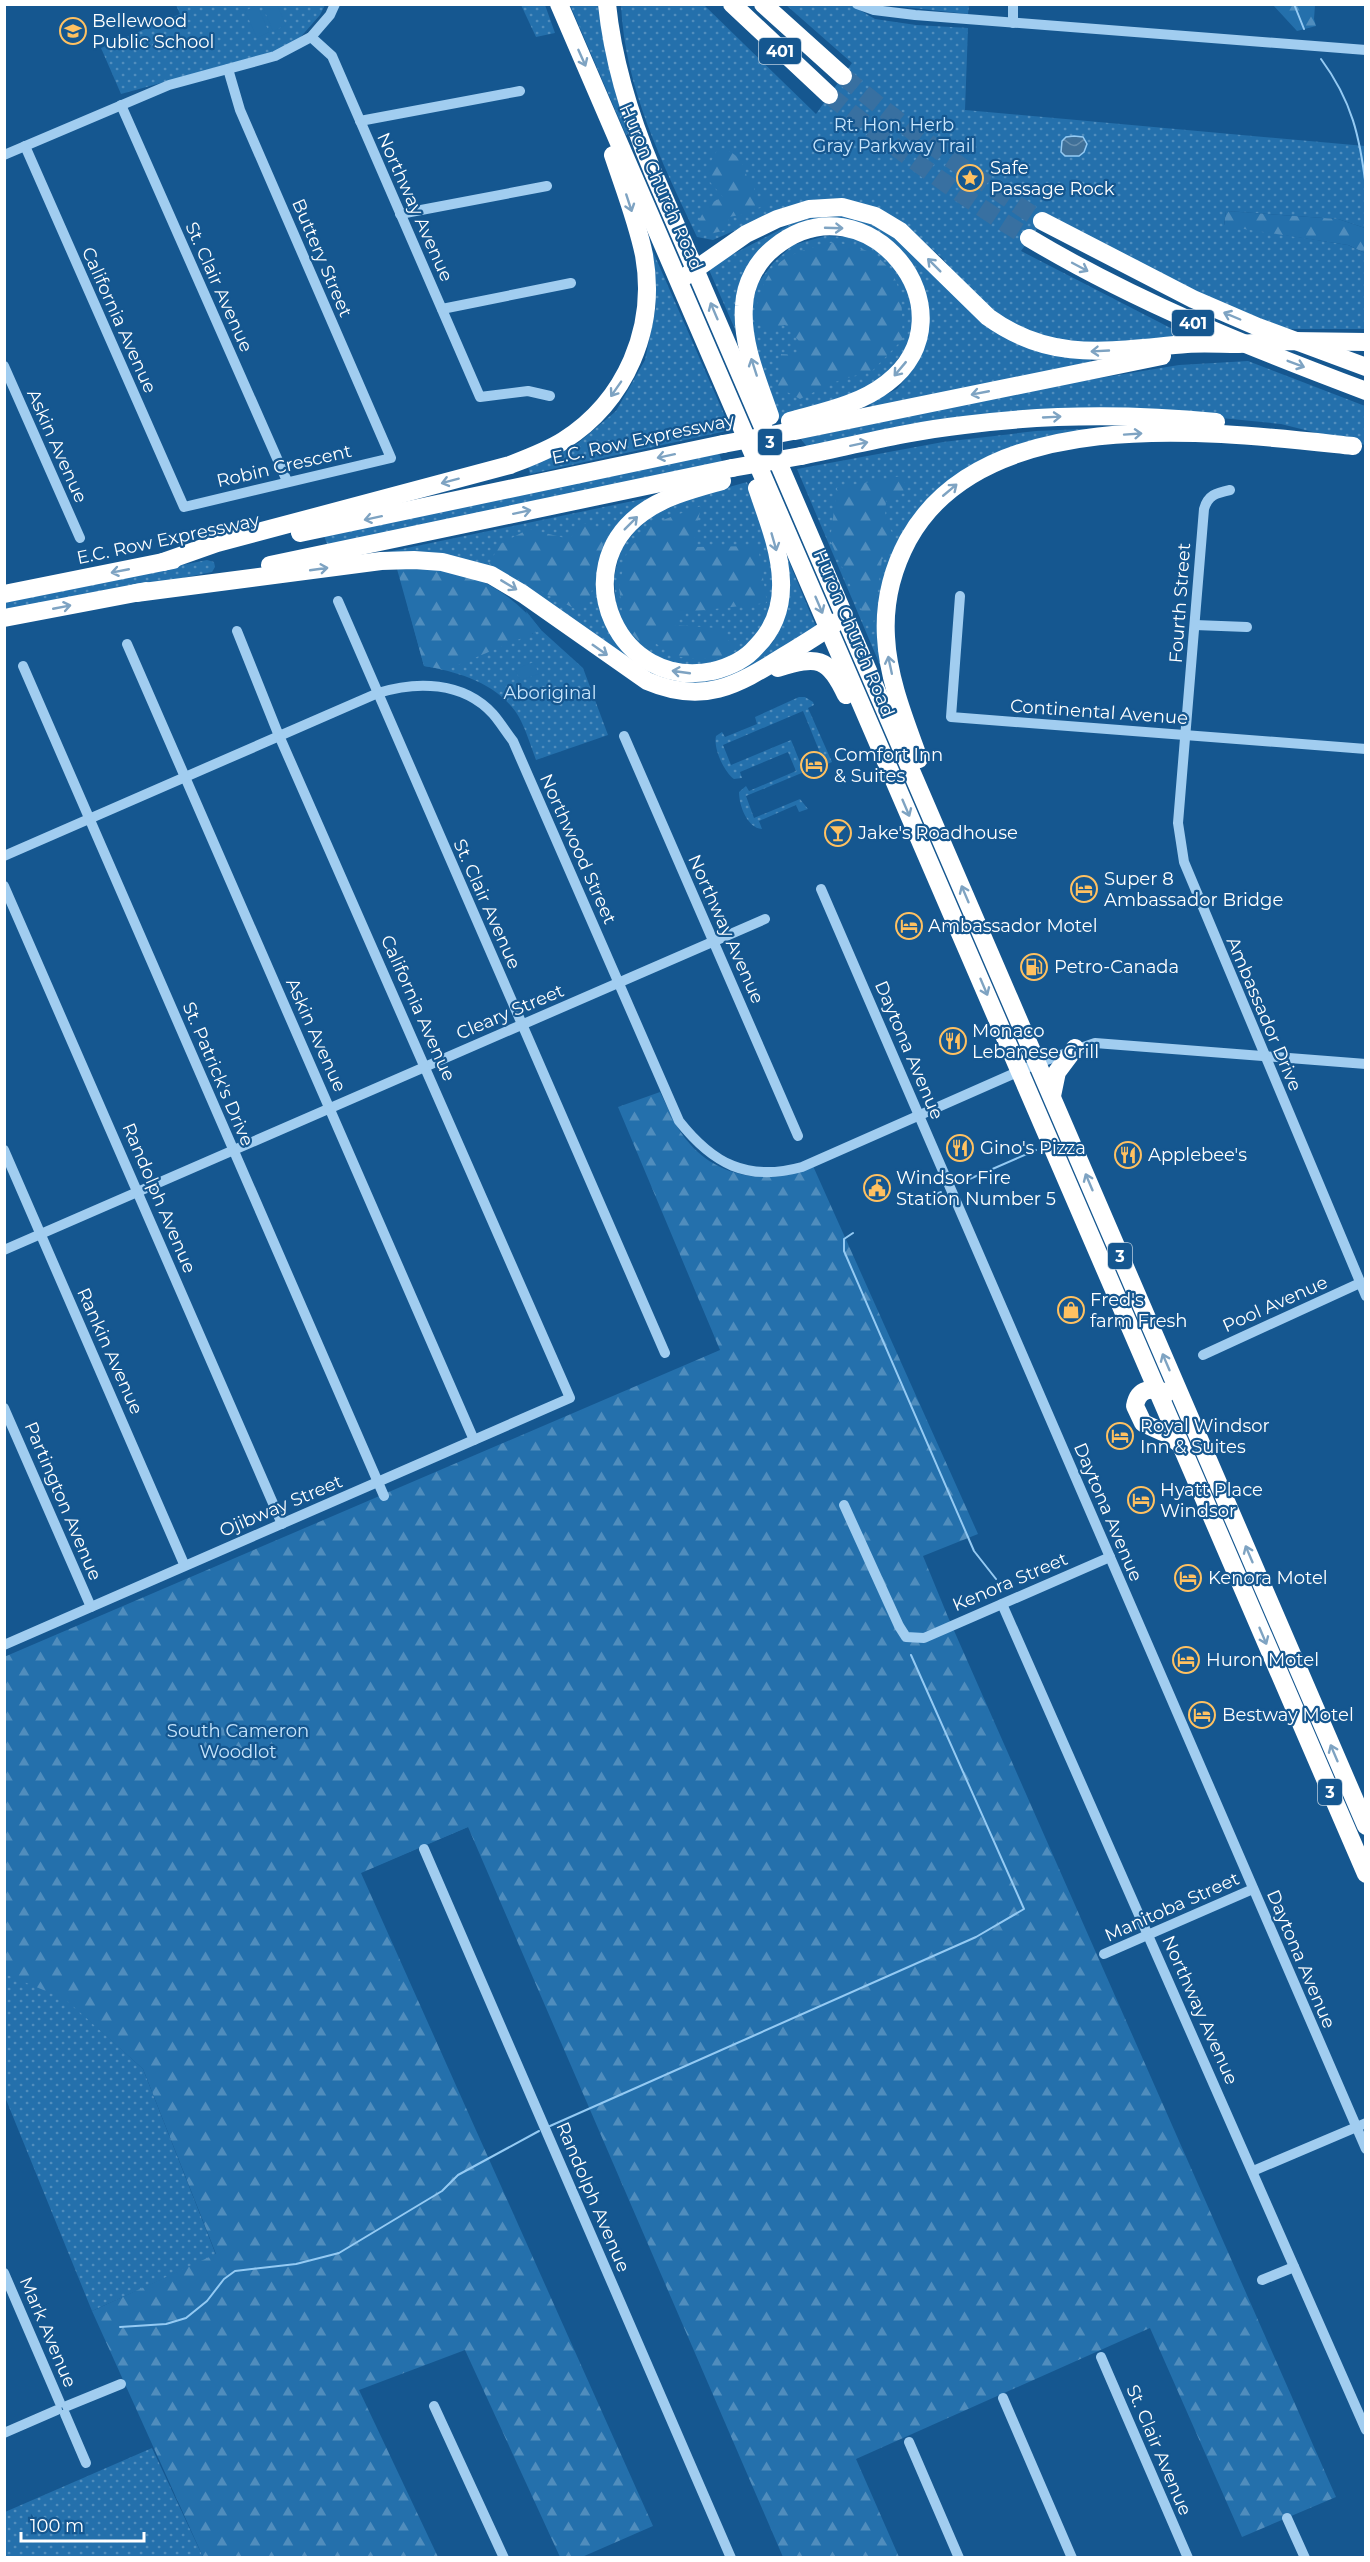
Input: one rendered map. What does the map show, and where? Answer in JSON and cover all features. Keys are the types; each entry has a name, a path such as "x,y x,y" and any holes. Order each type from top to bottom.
{"highway":[{"name":"Huron Church Road","path":"559,4 1156,1389 1359,1844 1365,1874"},
{"name":"Huron Church Road","path":"607,4 614,55 630,114 680,235 1189,1415 1358,1793 1365,1826"},
{"name":"401","path":"732,4 829,95"},
{"name":"401","path":"763,4 843,76"},
{"path":"163,562 217,543 510,465 546,451 591,419 616,391 633,359 643,327 647,295 641,244 611,150 603,106"},
{"path":"680,235 694,246 706,249 798,212 831,206 854,209 875,216 900,231 971,303 1003,328 1037,344 1074,351 1180,349 1292,340 1365,342"},
{"name":"401","path":"1042,221 1193,299 1258,327 1365,367"},
{"path":"788,484 771,419 748,347 743,315 746,292 761,261 789,238 821,228 845,228 864,233 896,255 910,276 916,290 920,314 916,342 905,364 879,388 791,426"},
{"path":"680,282 695,268 746,234"},
{"name":"401","path":"1029,238 1122,290 1185,320 1365,391"},
{"path":"791,426 1180,349"},
{"path":"4,618 963,425 1056,417 1151,417 1279,431 1359,448"},
{"name":"E.C. Row Expressway","path":"4,594 723,444 745,431 791,426"},
{"path":"734,472 655,504 630,523 611,551 605,585 608,609 613,622 623,639 636,653 658,666 695,673 730,665 760,644 768,633 779,608 781,582 778,558 753,475 745,431"},
{"path":"934,822 922,769 891,671 886,619 893,576 904,546 923,517 949,490 976,471 1012,455 1060,443 1123,435 1208,433 1359,448"},
{"path":"136,593 381,561 442,562 477,570 505,583 632,672 661,687 681,692 701,692 732,686 845,616"},
{"path":"751,676 801,661 812,660 825,665 832,670 841,683 862,729 883,754"},
{"path":"1052,1096 1057,1072 1075,1048"},
{"path":"1180,1444 1165,1433 1143,1423 1135,1406 1138,1396 1145,1390 1156,1389 1175,1397 1189,1415"}],"street":[{"path":"4,155 169,85 275,56 311,37 330,15 335,4"},
{"path":"857,4 890,13 1365,50"},
{"path":"1013,4 1013,23"},
{"name":"Northway Avenue","path":"311,37 332,56 480,397 528,391 550,396"},
{"name":"Buttery Street","path":"228,69 240,110 391,458"},
{"path":"360,121 520,92"},
{"name":"St. Clair Avenue","path":"121,105 287,481"},
{"name":"California Avenue","path":"25,146 184,507"},
{"path":"400,214 547,186"},
{"path":"442,309 571,283"},
{"name":"Askin Avenue","path":"4,366 80,538"},
{"name":"Robin Crescent","path":"184,507 391,458"},
{"name":"Fourth Street","path":"1186,735 1204,509 1207,500 1215,493 1230,490"},
{"name":"Continental Avenue","path":"960,596 951,717 1365,749"},
{"name":"St. Clair Avenue","path":"338,601 665,1353"},
{"path":"1195,625 1247,627"},
{"name":"California Avenue","path":"237,631 280,736 570,1398"},
{"name":"Askin Avenue","path":"127,644 474,1440"},
{"name":"St. Patrick's Drive","path":"23,666 384,1496"},
{"name":"Northwood Street","path":"4,856 378,693 417,684 440,686 467,696 493,713 513,741 679,1121 705,1151 722,1162 750,1171 783,1172 802,1167 1038,1063 1075,1048 1095,1043 1365,1064"},
{"name":"Ambassador Drive","path":"1186,735 1178,823 1184,862 1365,1296"},
{"name":"Northway Avenue","path":"624,736 798,1136"},
{"name":"Randolph Avenue","path":"4,886 282,1524"},
{"name":"Daytona Avenue","path":"821,889 1253,1889 1361,2125 1365,2149"},
{"name":"Cleary Street","path":"4,1250 765,919"},
{"name":"Rankin Avenue","path":"4,1150 184,1564"},
{"name":"Pool Avenue","path":"1203,1355 1360,1283"},
{"name":"Ojibway Street","path":"4,1645 184,1564 282,1524 570,1398"},
{"name":"Partington Avenue","path":"4,1408 91,1607"},
{"name":"Kenora Street","path":"844,1504 898,1626 906,1637 924,1638 1110,1557"},
{"name":"Northway Avenue","path":"1002,1604 1365,2430"},
{"name":"Randolph Avenue","path":"424,1849 731,2558"},
{"name":"Manitoba Street","path":"1104,1954 1253,1889"},
{"path":"1252,2171 1361,2125"},
{"path":"1262,2280 1294,2267"},
{"name":"Mark Avenue","path":"4,2273 86,2463"},
{"name":"St. Clair Avenue","path":"1101,2357 1188,2558"},
{"path":"4,2433 121,2384"},
{"path":"1003,2398 1072,2558"},
{"path":"434,2406 504,2558"},
{"path":"909,2442 958,2558"},
{"path":"1287,2518 1305,2558"}],"green space":[{"path":"176,5 325,5 320,15 298,40 270,53 121,94 101,48 180,14"},
{"path":"257,5 269,32 257,38 245,11"},
{"path":"262,5 277,5 286,25 273,31"},
{"path":"521,5 545,5 555,33 536,37"},
{"path":"570,5 601,5 629,133 626,135"},
{"name":"Rt. Hon. Herb Gray Parkway Trail","path":"621,5 704,5 816,114 852,63 786,5 851,5 875,19 916,25 968,28 965,110 1365,146 1365,228 1338,219 1226,211 1224,225 1348,245 1365,253 1365,329 1287,329 1191,290 1110,249 1048,214 1021,251 1188,337 1104,345 1038,337 998,315 968,289 942,258 898,219 866,205 777,212 713,240 697,237 647,124 630,66"},
{"path":"885,5 969,5 968,14"},
{"path":"1273,5 1315,5 1316,26 1297,31"},
{"path":"719,147 734,154 741,161 747,177 755,184 753,196 775,200 745,214 729,217 726,230 710,234 696,226 707,205 723,197 710,182 706,170"},
{"path":"1226,211 1338,219 1365,228 1365,253 1348,245 1224,226"},
{"path":"845,216 865,219 891,231 982,320 1090,356 1091,362 872,408 869,403 897,389 915,367 924,345 928,324 922,283 903,252 885,236 861,227 767,247 741,343 710,272 710,266 791,224 815,217"},
{"path":"644,231 731,430 530,474 528,466 578,443 616,411 645,360 656,306"},
{"path":"825,236 851,237 878,248 897,263 916,312 910,344 876,386 842,401 779,419 753,343 750,310 758,283 773,263 793,245"},
{"path":"835,242 871,253 890,270 899,291 902,340 873,370 832,383 800,399 778,387 781,354 798,355 799,341 785,325 769,330 754,321 758,301 769,274 787,257"},
{"path":"1248,361 1365,406 1365,445 1281,424 1171,413 807,447 801,439 1051,386 1179,365"},
{"path":"1108,428 976,464 891,569 891,691 797,469 943,442 1036,431"},
{"path":"719,453 723,464 329,549 324,536"},
{"path":"901,476 908,488 886,501 885,519 898,544 887,557 882,559 872,634 830,540 837,488"},
{"path":"747,482 771,555 777,594 767,627 750,646 706,669 660,662 627,633 616,606 614,578 620,550 635,531 652,516 693,497"},
{"path":"657,496 634,511 601,591 657,670 744,668 773,642 786,614 787,557 817,629 748,674 693,687 642,673 515,582 378,554"},
{"path":"701,506 693,547 758,546 767,603 680,613 673,625 716,628 737,649 722,658 698,659 673,656 654,642 644,647 624,625 619,587 627,551 652,524"},
{"path":"583,523 607,530 591,594 581,612 489,564 500,544 529,529 569,539"},
{"path":"207,560 214,562 215,567 212,572 5,614 5,600"},
{"path":"397,569 443,570 476,579 512,600 541,630 446,670 424,666"},
{"name":"Aboriginal","path":"415,569 533,634 526,611 541,630 583,668 608,735 536,760 521,721 503,698 479,682 452,672 424,666 403,588"},
{"path":"534,662 539,674 520,680 515,669"},
{"path":"799,697 805,697 813,702 814,705 808,708 832,762 825,765 803,711 723,745 731,765 791,740 804,772 746,796 754,818 800,799 808,809 799,812 796,805 759,821 762,829 757,828 745,815 740,803 739,792 746,786 749,791 796,771 788,752 740,772 742,778 734,779 720,759 716,747 716,736 722,732 725,737 757,724 755,717"},
{"name":"South Cameron Woodlot","path":"660,1092 685,1138 702,1156 716,1165 748,1176 765,1177 782,1176 813,1166 978,1534 923,1556 1336,2497 1242,2537 1150,2328 856,2459 899,2557 783,2557 468,1827 361,1873 653,2526 582,2557 560,2557 465,2350 359,2390 438,2557 203,2557 92,2311 216,2254 143,2069 65,1999 5,1974 4,1657 720,1350 618,1107"},
{"name":"South Cameron Woodlot","path":"4,1657 501,1813 65,1998 143,2069 216,2255 92,2311 5,2097"},
{"path":"152,2448 203,2557 5,2557 5,2512"}],"water":[{"path":"1066,137 1083,137 1087,144 1084,152 1079,156 1065,156 1061,152 1062,141"}],"waterway":[{"path":"1294,4 1304,29"},
{"path":"1321,59 1340,90 1353,120 1361,152 1366,188"},
{"path":"958,1184 1036,1150"},
{"path":"936,1194 941,1192"},
{"path":"853,1233 844,1239 844,1251 974,1551 996,1579"},
{"path":"550,2126 976,1937 1024,1909 911,1655"},
{"path":"120,2327 166,2324 186,2318 207,2301 224,2279 235,2271 296,2264 339,2253 442,2191 458,2175 539,2131"}],"tunnel":[{"path":"843,76 940,152 1042,221"},
{"path":"829,95 927,170 1029,238"}],"place":[{"name":"Bellewood Public School","path":"73,31"},
{"name":"Safe Passage Rock","path":"970,178"},
{"name":"Comfort Inn & Suites","path":"814,765"},
{"name":"Jake's Roadhouse","path":"838,833"},
{"name":"Super 8 Ambassador Bridge","path":"1084,889"},
{"name":"Ambassador Motel","path":"909,926"},
{"name":"Petro-Canada","path":"1034,967"},
{"name":"Monaco Lebanese Grill","path":"953,1041"},
{"name":"Gino's Pizza","path":"960,1148"},
{"name":"Applebee's","path":"1128,1155"},
{"name":"Windsor Fire Station Number 5","path":"877,1188"},
{"name":"Fred's farm Fresh","path":"1071,1310"},
{"name":"Royal Windsor Inn & Suites","path":"1120,1436"},
{"name":"Hyatt Place Windsor","path":"1141,1500"},
{"name":"Kenora Motel","path":"1188,1578"},
{"name":"Huron Motel","path":"1186,1660"},
{"name":"Bestway Motel","path":"1202,1715"}]}
